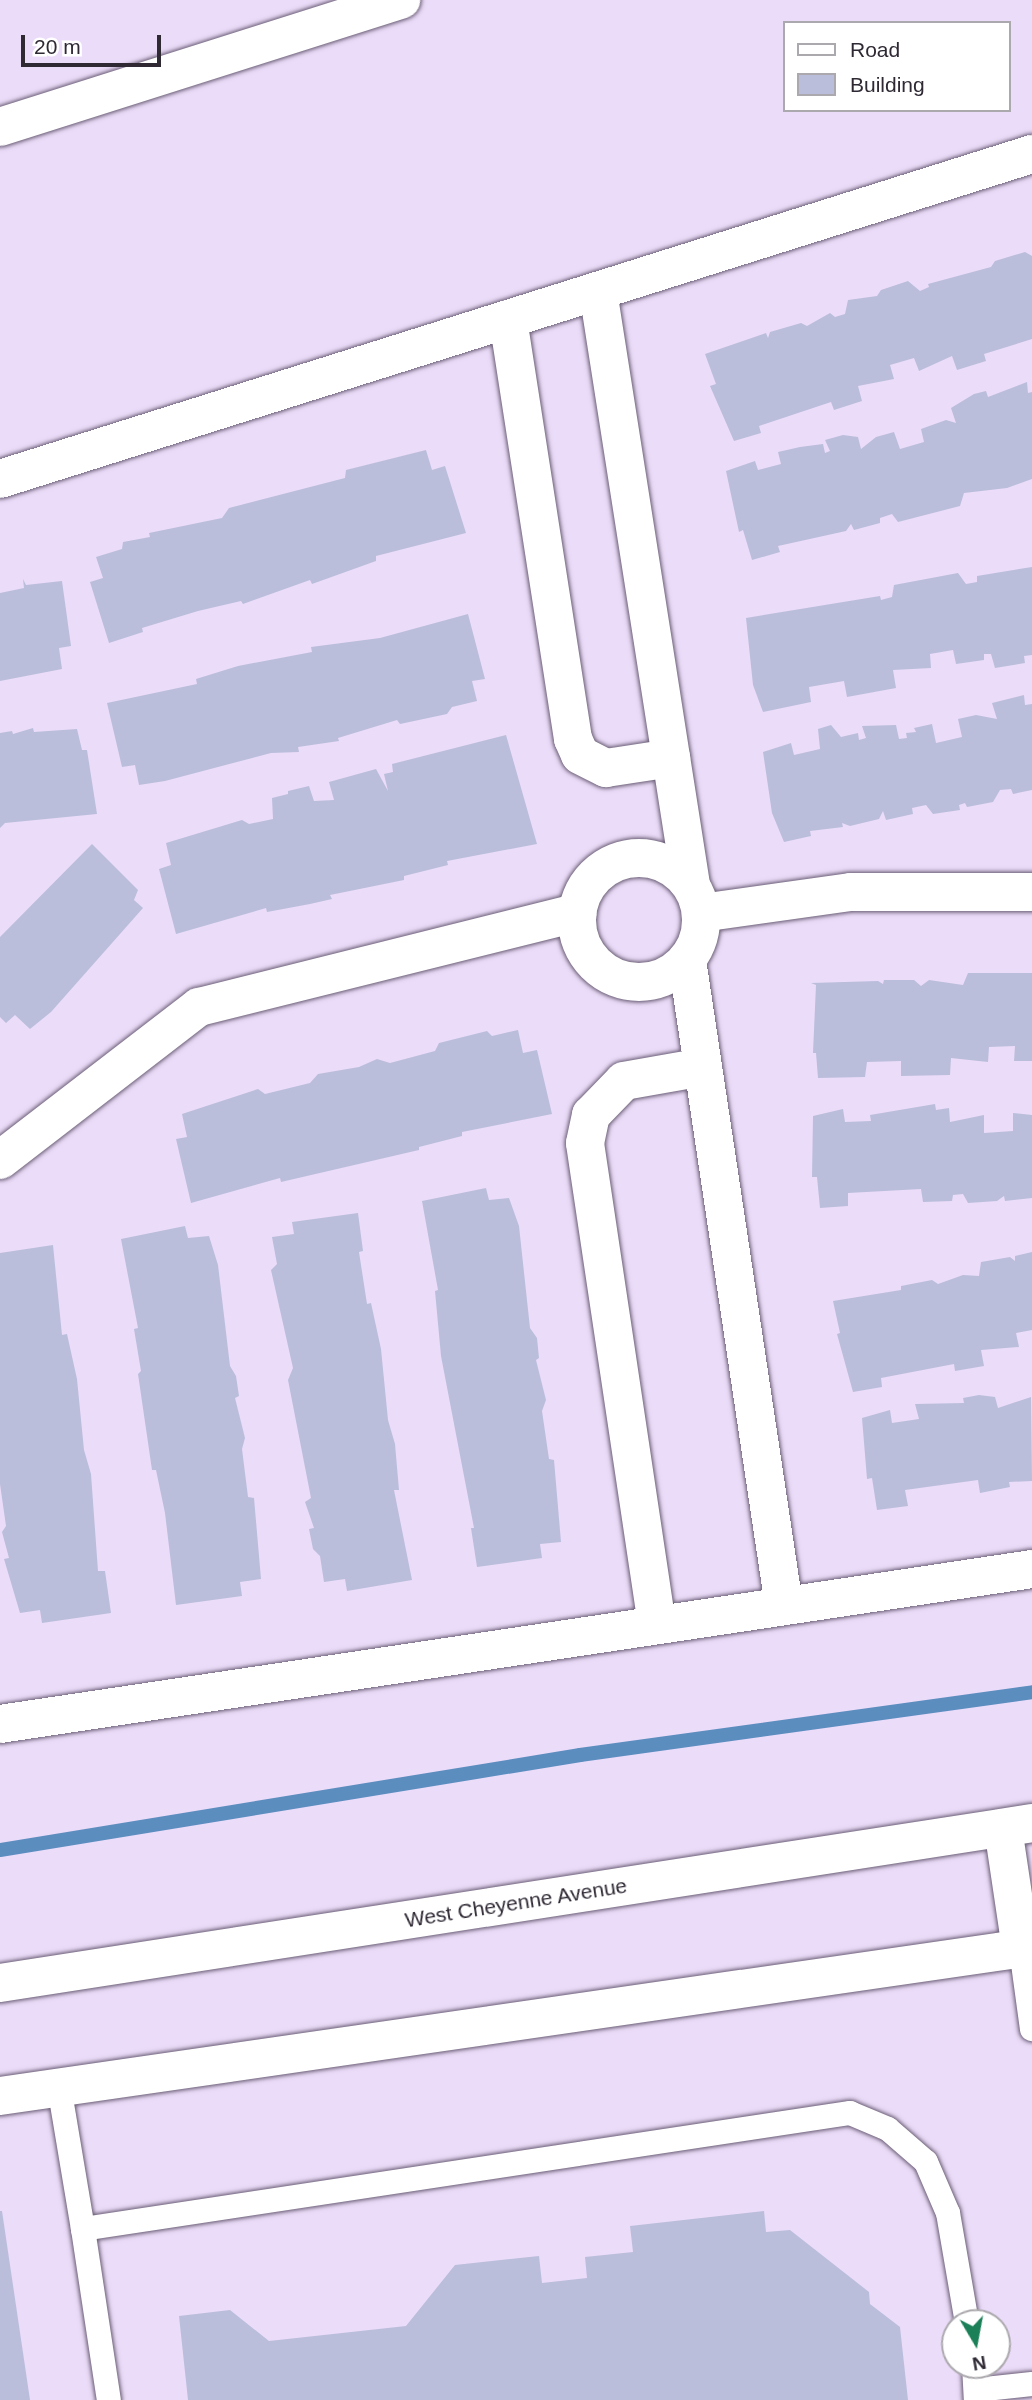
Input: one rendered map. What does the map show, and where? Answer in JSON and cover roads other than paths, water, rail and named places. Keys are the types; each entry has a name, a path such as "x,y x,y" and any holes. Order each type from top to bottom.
{"street":[{"path":"0,128 401,0"},
{"path":"0,479 1032,154"},
{"path":"598,291 671,758 696,899 699,939 687,960 668,975 645,982 621,980 599,968 584,949 577,913 591,880 611,865 634,858 658,860 680,872 696,899"},
{"path":"508,319 573,739 580,755 606,768 671,758"},
{"path":"696,899 850,892 1032,892"},
{"path":"0,1160 199,1007 577,913"},
{"path":"687,960 784,1606"},
{"path":"657,1625 585,1143 591,1115 625,1081 703,1067"},
{"path":"0,1724 1032,1569"},
{"path":"0,2096 1026,1948 1017,1826"},
{"name":"West Cheyenne Avenue","path":"0,1983 1017,1826"}],"lane":[{"path":"1026,1948 1032,2029"},
{"path":"58,2086 109,2400"},
{"path":"83,2229 850,2113 888,2129 926,2162 948,2213 965,2309"},
{"path":"976,2395 1032,2384"}],"waterway":[{"path":"0,1850 580,1755 1032,1692"}]}
